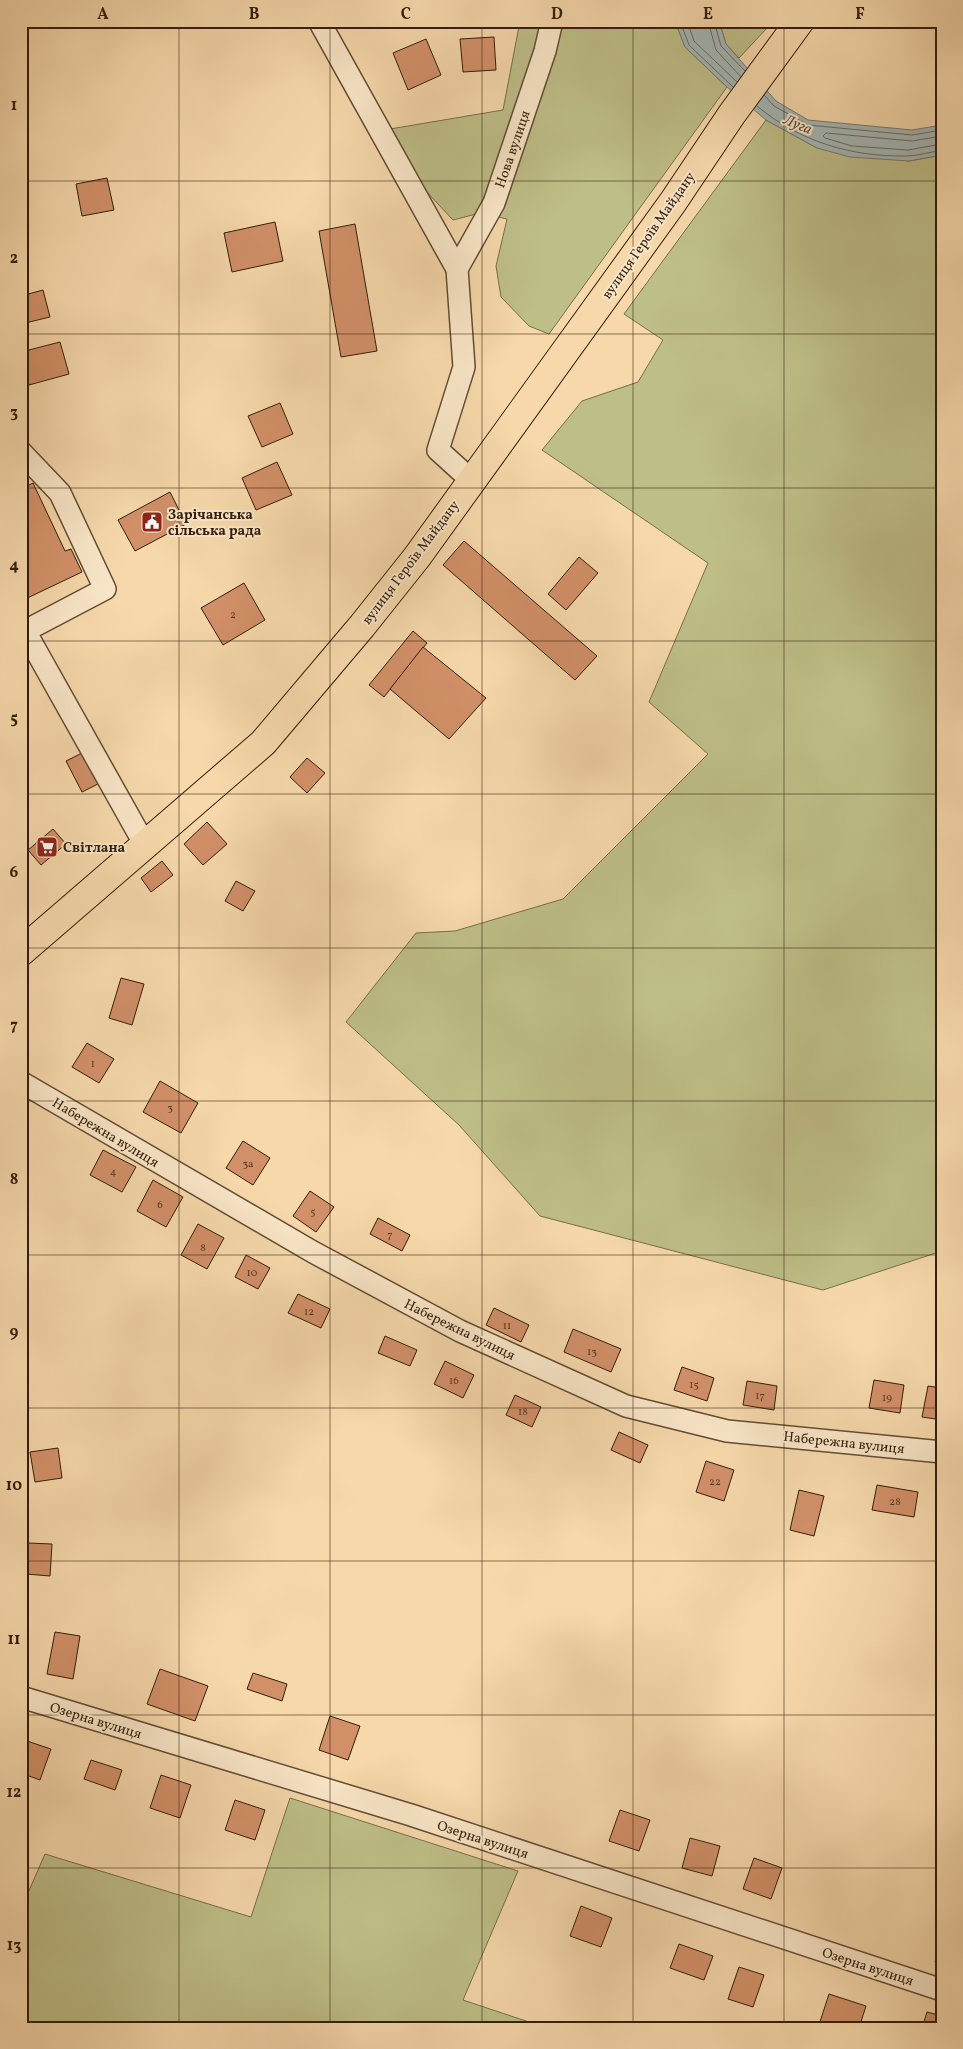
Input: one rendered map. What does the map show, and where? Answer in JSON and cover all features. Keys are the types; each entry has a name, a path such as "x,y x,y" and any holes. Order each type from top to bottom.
{"main road":[{"name":"вулиця Героїв Майдану","path":"21,952 263,743 362,626 411,564 472,480 673,202 732,114 800,21"}],"street":[{"path":"319,21 456,269 464,367 438,450 472,480"},
{"name":"Нова вулиця","path":"456,269 494,203 545,51 552,21"},
{"path":"21,452 60,493 106,589 25,631 145,845"},
{"name":"Набережна вулиця","path":"21,1082 305,1248 443,1322 626,1406 727,1431 942,1452"},
{"name":"Озерна вулиця","path":"21,1697 411,1815 942,1990"}],"green space":[{"path":"520,21 675,21 685,47 727,87 549,334 529,326 501,297 496,266 507,219 480,213 453,220 424,189 390,129 503,110"},
{"path":"719,21 771,21 768,27 739,58 726,44"},
{"path":"766,120 817,148 909,161 942,155 942,1251 823,1290 540,1216 459,1125 346,1022 416,933 455,931 563,899 708,754 649,702 708,563 542,450 582,401 638,382 663,340 624,314"},
{"path":"290,1798 518,1871 463,2000 547,2028 21,2028 21,1909 45,1854 251,1917"}],"water":[{"name":"Луга","path":"675,21 719,21 726,44 776,101 808,120 912,130 942,125 942,155 909,161 850,157 817,148 766,120 727,87 685,47"}],"building":[{"path":"494,37 496,70 463,72 460,39"},
{"path":"426,39 441,75 408,90 393,53"},
{"path":"107,178 114,210 82,216 76,184"},
{"path":"275,222 283,261 232,272 224,233"},
{"path":"355,224 377,351 341,357 319,231"},
{"path":"43,290 50,317 21,324 21,296"},
{"path":"60,342 69,374 29,385 21,352"},
{"path":"280,403 293,434 262,447 248,416"},
{"path":"277,462 292,495 256,510 242,478"},
{"path":"33,483 65,551 71,549 82,572 21,601 21,489"},
{"name":"Зарічанська сільська рада","path":"170,492 186,524 135,551 118,520"},
{"path":"464,541 597,656 575,680 443,565"},
{"path":"579,557 598,573 566,610 548,594"},
{"path":"244,583 265,620 223,645 201,608"},
{"path":"413,631 427,643 384,697 369,685"},
{"path":"423,647 486,698 449,739 390,689"},
{"path":"84,752 100,783 82,792 66,761"},
{"path":"307,758 325,773 307,793 290,777"},
{"path":"207,822 227,844 203,865 184,844"},
{"name":"Світлана","path":"53,829 66,844 41,865 28,850"},
{"path":"162,861 173,875 151,892 141,878"},
{"path":"236,881 255,891 243,911 225,901"},
{"path":"121,978 144,984 132,1025 109,1018"},
{"path":"87,1043 114,1059 99,1083 72,1067"},
{"path":"160,1081 198,1103 181,1133 143,1112"},
{"path":"243,1141 270,1158 253,1185 226,1168"},
{"path":"103,1150 136,1167 122,1192 90,1175"},
{"path":"153,1180 183,1197 166,1227 137,1211"},
{"path":"310,1191 334,1207 316,1232 293,1216"},
{"path":"378,1218 410,1235 402,1251 370,1234"},
{"path":"198,1224 224,1238 207,1269 181,1255"},
{"path":"246,1255 270,1268 258,1289 235,1277"},
{"path":"298,1294 330,1309 321,1328 288,1313"},
{"path":"494,1308 529,1325 521,1342 486,1325"},
{"path":"573,1329 621,1349 611,1372 564,1352"},
{"path":"385,1336 417,1350 410,1366 378,1353"},
{"path":"445,1361 474,1375 463,1398 434,1384"},
{"path":"682,1367 714,1378 707,1401 674,1390"},
{"path":"874,1380 904,1385 900,1413 869,1408"},
{"path":"747,1381 777,1386 774,1410 743,1405"},
{"path":"928,1386 942,1388 942,1420 922,1417"},
{"path":"515,1395 541,1407 532,1427 506,1415"},
{"path":"619,1432 648,1445 640,1463 611,1450"},
{"path":"58,1448 62,1478 35,1482 30,1452"},
{"path":"706,1461 734,1470 724,1501 696,1492"},
{"path":"877,1485 918,1492 914,1517 872,1510"},
{"path":"799,1490 824,1496 814,1536 790,1530"},
{"path":"942,1506 942,1536 937,1535"},
{"path":"28,1543 52,1544 50,1576 26,1574"},
{"path":"55,1632 80,1636 73,1679 47,1674"},
{"path":"160,1669 208,1686 195,1721 147,1704"},
{"path":"253,1673 287,1684 282,1701 247,1689"},
{"path":"330,1716 360,1726 348,1760 319,1750"},
{"path":"21,1739 51,1749 40,1780 21,1773"},
{"path":"91,1760 122,1770 115,1790 84,1779"},
{"path":"161,1775 191,1785 180,1818 150,1808"},
{"path":"235,1800 265,1810 255,1840 225,1830"},
{"path":"620,1810 650,1820 639,1851 609,1841"},
{"path":"690,1838 720,1846 712,1876 682,1868"},
{"path":"754,1858 782,1868 771,1899 743,1889"},
{"path":"581,1906 612,1918 601,1947 570,1936"},
{"path":"942,1943 942,1964 935,1962"},
{"path":"679,1944 713,1956 704,1980 670,1968"},
{"path":"739,1967 764,1975 753,2007 728,1999"},
{"path":"829,1994 866,2006 859,2028 818,2028"},
{"path":"927,2012 942,2016 942,2028 922,2028"}],"place":[{"name":"Зарічанська сільська рада","path":"152,522"},
{"name":"Світлана","path":"47,847"}]}
